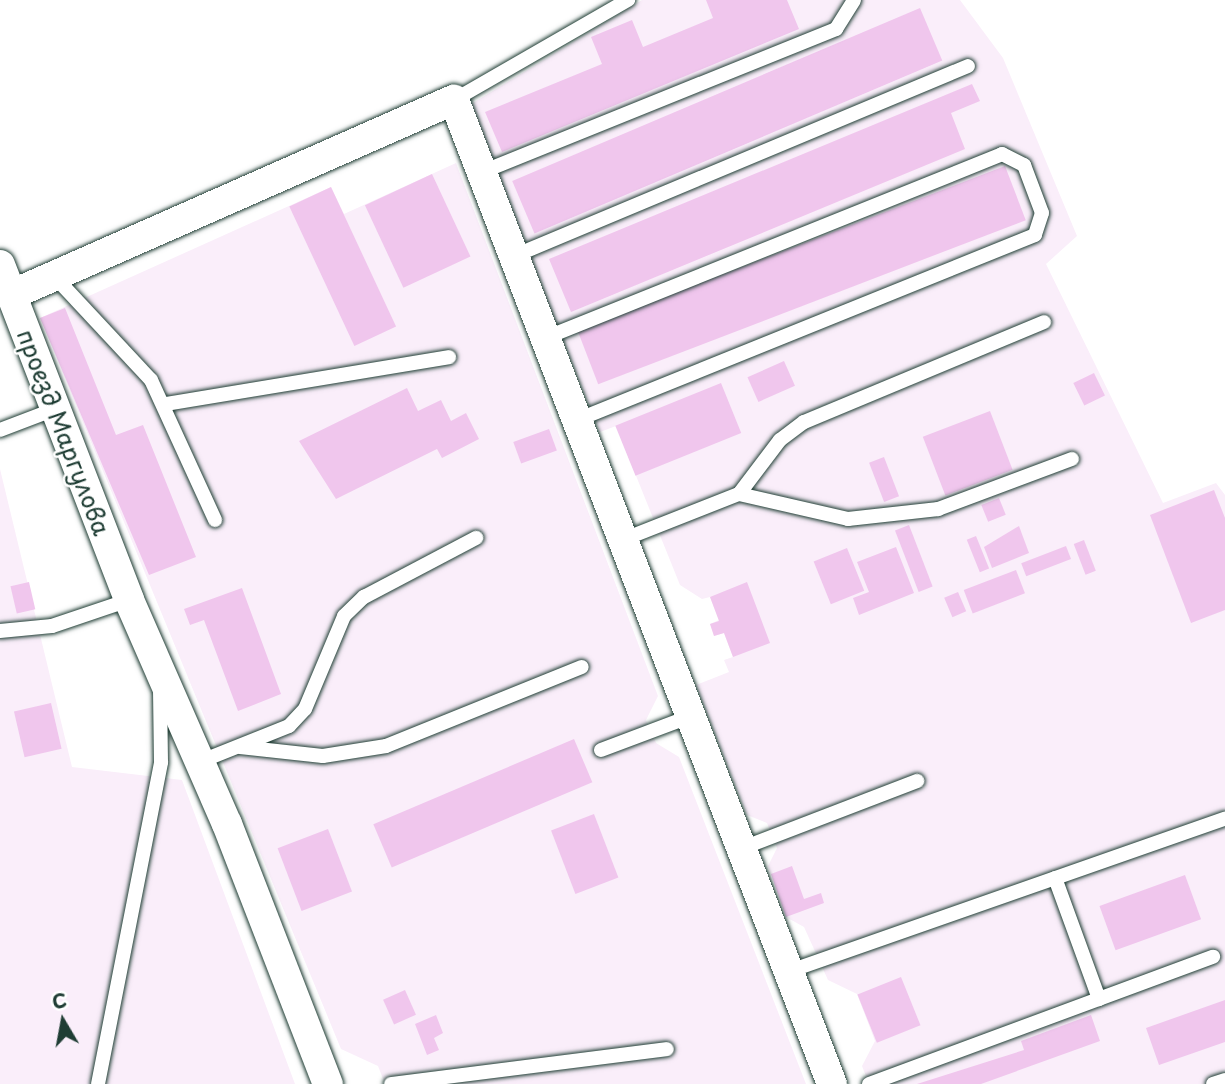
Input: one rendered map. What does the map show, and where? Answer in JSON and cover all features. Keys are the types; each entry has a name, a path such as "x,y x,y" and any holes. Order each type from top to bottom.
{"street":[{"path":"11,295 454,100 832,1084"},
{"name":"проезд Маргулова","path":"0,265 160,678 199,762 328,1084"}],"lane":[{"path":"454,100 628,0"},
{"path":"482,172 835,29 854,0"},
{"path":"514,256 968,66"},
{"path":"545,338 1002,154 1018,158 1033,189 1042,213 1035,235 577,420"},
{"path":"54,276 166,404 215,520"},
{"path":"622,540 739,494 780,440 804,422 1044,322"},
{"path":"166,404 449,357"},
{"path":"0,430 55,409"},
{"path":"739,494 868,519 939,509 1072,459"},
{"path":"199,762 297,720 335,629 364,597 476,538"},
{"path":"0,631 52,626 129,600"},
{"path":"237,747 323,755 386,747 582,667"},
{"path":"98,1084 161,762 160,678"},
{"path":"601,750 689,717"},
{"path":"740,849 917,781"},
{"path":"787,972 1225,819"},
{"path":"1055,878 1099,999"},
{"path":"869,1084 1213,957"},
{"path":"391,1084 667,1049"},
{"path":"1213,1084 1225,1080"}],"shaded area":[{"path":"642,0 960,0 1003,58 1077,236 1046,264 1163,503 1216,483 1225,495 1225,1084 869,1084 862,1066 875,1041 857,994 828,980 804,927 786,917 768,866 777,848 767,823 747,815 696,685 729,672 724,660 733,657 724,633 714,636 710,624 719,620 710,597 702,599 680,585 616,426 600,432 468,106"},
{"path":"456,163 658,696 646,720 656,743 679,757 806,1084 385,1084 378,1066 341,1049 40,318 331,187 344,214"},
{"path":"0,469 72,767 182,780 295,1084 0,1084"}],"building":[{"path":"706,0 787,0 799,29 502,152 485,112 602,64 591,37 632,20 643,47 713,18"},
{"path":"920,8 942,60 534,234 512,181"},
{"path":"972,84 980,101 951,113 965,149 571,312 549,259"},
{"path":"1005,166 1026,220 598,384 577,330"},
{"path":"432,174 470,256 403,288 365,205"},
{"path":"331,187 396,327 354,346 289,206"},
{"path":"65,308 116,435 143,425 196,557 149,575 40,318"},
{"path":"784,361 795,386 758,402 747,377"},
{"path":"1094,373 1105,395 1084,406 1073,383"},
{"path":"721,383 741,433 636,476 615,426"},
{"path":"407,388 418,411 441,400 451,421 466,413 479,439 442,458 437,449 336,499 299,441"},
{"path":"990,411 1013,470 945,496 923,437"},
{"path":"549,429 557,451 521,464 513,442"},
{"path":"884,457 899,496 884,502 869,463"},
{"path":"1214,490 1225,518 1225,610 1191,623 1150,515"},
{"path":"999,498 1006,515 988,522 981,505"},
{"path":"909,525 933,587 919,592 895,530"},
{"path":"1019,526 1029,553 992,568 984,547"},
{"path":"976,536 989,568 980,572 967,540"},
{"path":"1084,540 1096,571 1086,575 1074,544"},
{"path":"1066,546 1071,559 1026,576 1021,563"},
{"path":"896,547 914,593 859,615 853,598 869,592 857,562"},
{"path":"847,548 864,591 831,604 814,561"},
{"path":"1016,570 1025,593 973,613 964,590"},
{"path":"29,582 35,609 17,614 10,586"},
{"path":"747,582 770,643 733,657 724,633 714,636 710,624 719,621 710,597"},
{"path":"242,588 281,694 238,711 204,620 190,625 184,609"},
{"path":"958,592 966,611 952,617 944,598"},
{"path":"51,703 62,749 25,757 14,712"},
{"path":"574,739 592,782 392,867 373,824"},
{"path":"594,814 618,877 575,894 551,830"},
{"path":"328,829 352,892 302,911 278,848"},
{"path":"792,866 804,899 821,893 824,903 786,917 771,874"},
{"path":"1185,875 1201,919 1116,950 1099,906"},
{"path":"901,977 920,1025 877,1043 857,995"},
{"path":"405,990 416,1015 394,1024 383,1000"},
{"path":"1225,1000 1225,1042 1159,1065 1146,1028"},
{"path":"436,1015 443,1033 434,1038 439,1050 427,1055 415,1024"},
{"path":"1091,1015 1100,1041 981,1084 917,1084 1024,1050 1021,1041"}]}
